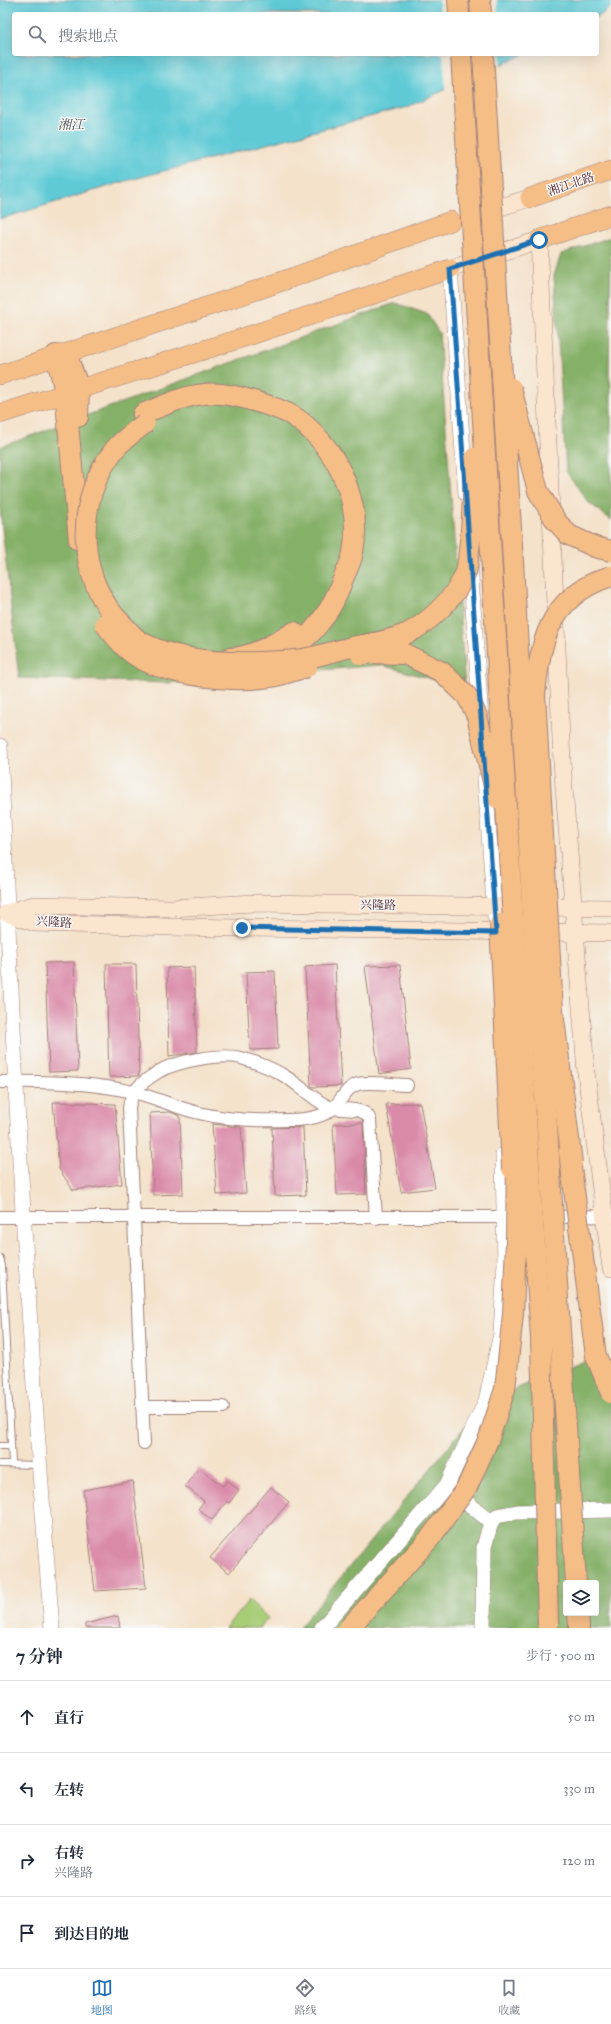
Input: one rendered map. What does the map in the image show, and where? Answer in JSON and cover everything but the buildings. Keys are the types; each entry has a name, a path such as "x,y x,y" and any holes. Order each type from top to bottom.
{"highway":[{"path":"458,0 459,12"},
{"path":"480,0 481,12"},
{"path":"461,56 510,858 549,1157 576,1580"},
{"path":"349,1628 430,1537 467,1487 489,1438 505,1388 513,1314 526,987 526,783 483,56"},
{"path":"61,354 72,390 85,554 91,590 101,610 138,649 172,663 196,669 244,667 270,663 301,643 321,622 336,598 352,556 354,517 345,481 334,460 320,440 298,419 273,406 244,398 204,394 173,402 143,414 117,433 101,450 89,472 81,494 76,520 75,549 78,578 95,612 113,635 132,653 155,665 178,672 236,679 271,677 371,653 404,654 442,672 467,696 477,716 510,858"},
{"path":"501,355 521,422 538,491 556,521 569,536 611,551"},
{"path":"85,554 95,572 108,596 125,620 147,636 183,652 210,659 238,658 264,649 299,629 312,617 329,594 343,562 345,534 343,503 335,476 321,451 301,432 273,414 257,409 216,402 191,405 145,423 115,449 97,479 87,513 85,533 86,551 91,575 101,599 115,618 142,643 174,654 205,662 296,659 384,640 406,633 429,619 451,598 466,572 472,525 481,376"},
{"path":"526,783 537,670 544,637 560,607 575,594 598,580 611,576"},
{"path":"535,694 553,1011 596,1356 611,1393"},
{"path":"492,778 516,1242"},
{"path":"526,987 572,1163"},
{"path":"526,987 541,1338 548,1626"},
{"path":"578,1616 579,1628"}],"main road":[{"name":"湘江北路","path":"530,198 611,170"},
{"path":"0,375 263,288 452,221 530,198"},
{"path":"0,414 72,390 245,337 611,215"},
{"path":"539,240 562,762 586,1072 608,1216 611,1268"},
{"name":"兴隆路","path":"4,913 34,905 172,908 254,903 611,908"},
{"name":"兴隆路","path":"4,913 35,923 611,934"}],"street":[{"path":"322,1628 447,1485 486,1401 501,1334 505,1218 496,933 450,269"},
{"path":"0,746 4,913 16,1082 22,1217 38,1465 52,1628"},
{"path":"144,1443 129,1108 130,1098 141,1084 166,1067 222,1057 240,1058 282,1074 333,1108 356,1111 369,1116 376,1218"},
{"path":"0,1082 84,1085 134,1092 172,1106 222,1118 290,1120 313,1118 333,1108 347,1091 359,1084 406,1085"},
{"path":"0,1217 134,1216 505,1218 608,1216"},
{"path":"142,1407 223,1407"},
{"path":"447,1485 491,1522"},
{"path":"483,1628 484,1547 491,1522 497,1516 504,1513 611,1510"}],"lane":[{"path":"0,1258 2,1266 12,1464"},
{"path":"0,1446 11,1446"},
{"path":"0,1464 38,1465"}],"green space":[{"path":"611,237 609,375 611,387 611,520 588,502 566,471 554,276 561,254"},
{"path":"395,303 427,314 439,333 465,688 381,665 168,683 19,678 0,509 0,447"},
{"path":"596,1356 611,1370 611,1628 299,1628 486,1401"},
{"path":"249,1600 268,1618 260,1628 225,1628"}],"water":[{"name":"湘江","path":"0,0 611,0 611,7 599,16 599,12 12,12 12,56 520,56 407,107 126,181 0,219"}],"pier":[{"path":"439,0 497,0 498,12 440,12"},
{"path":"443,56 500,56 501,67 446,92"}],"route":[{"path":"242,928 496,933 450,269 539,240"}]}
